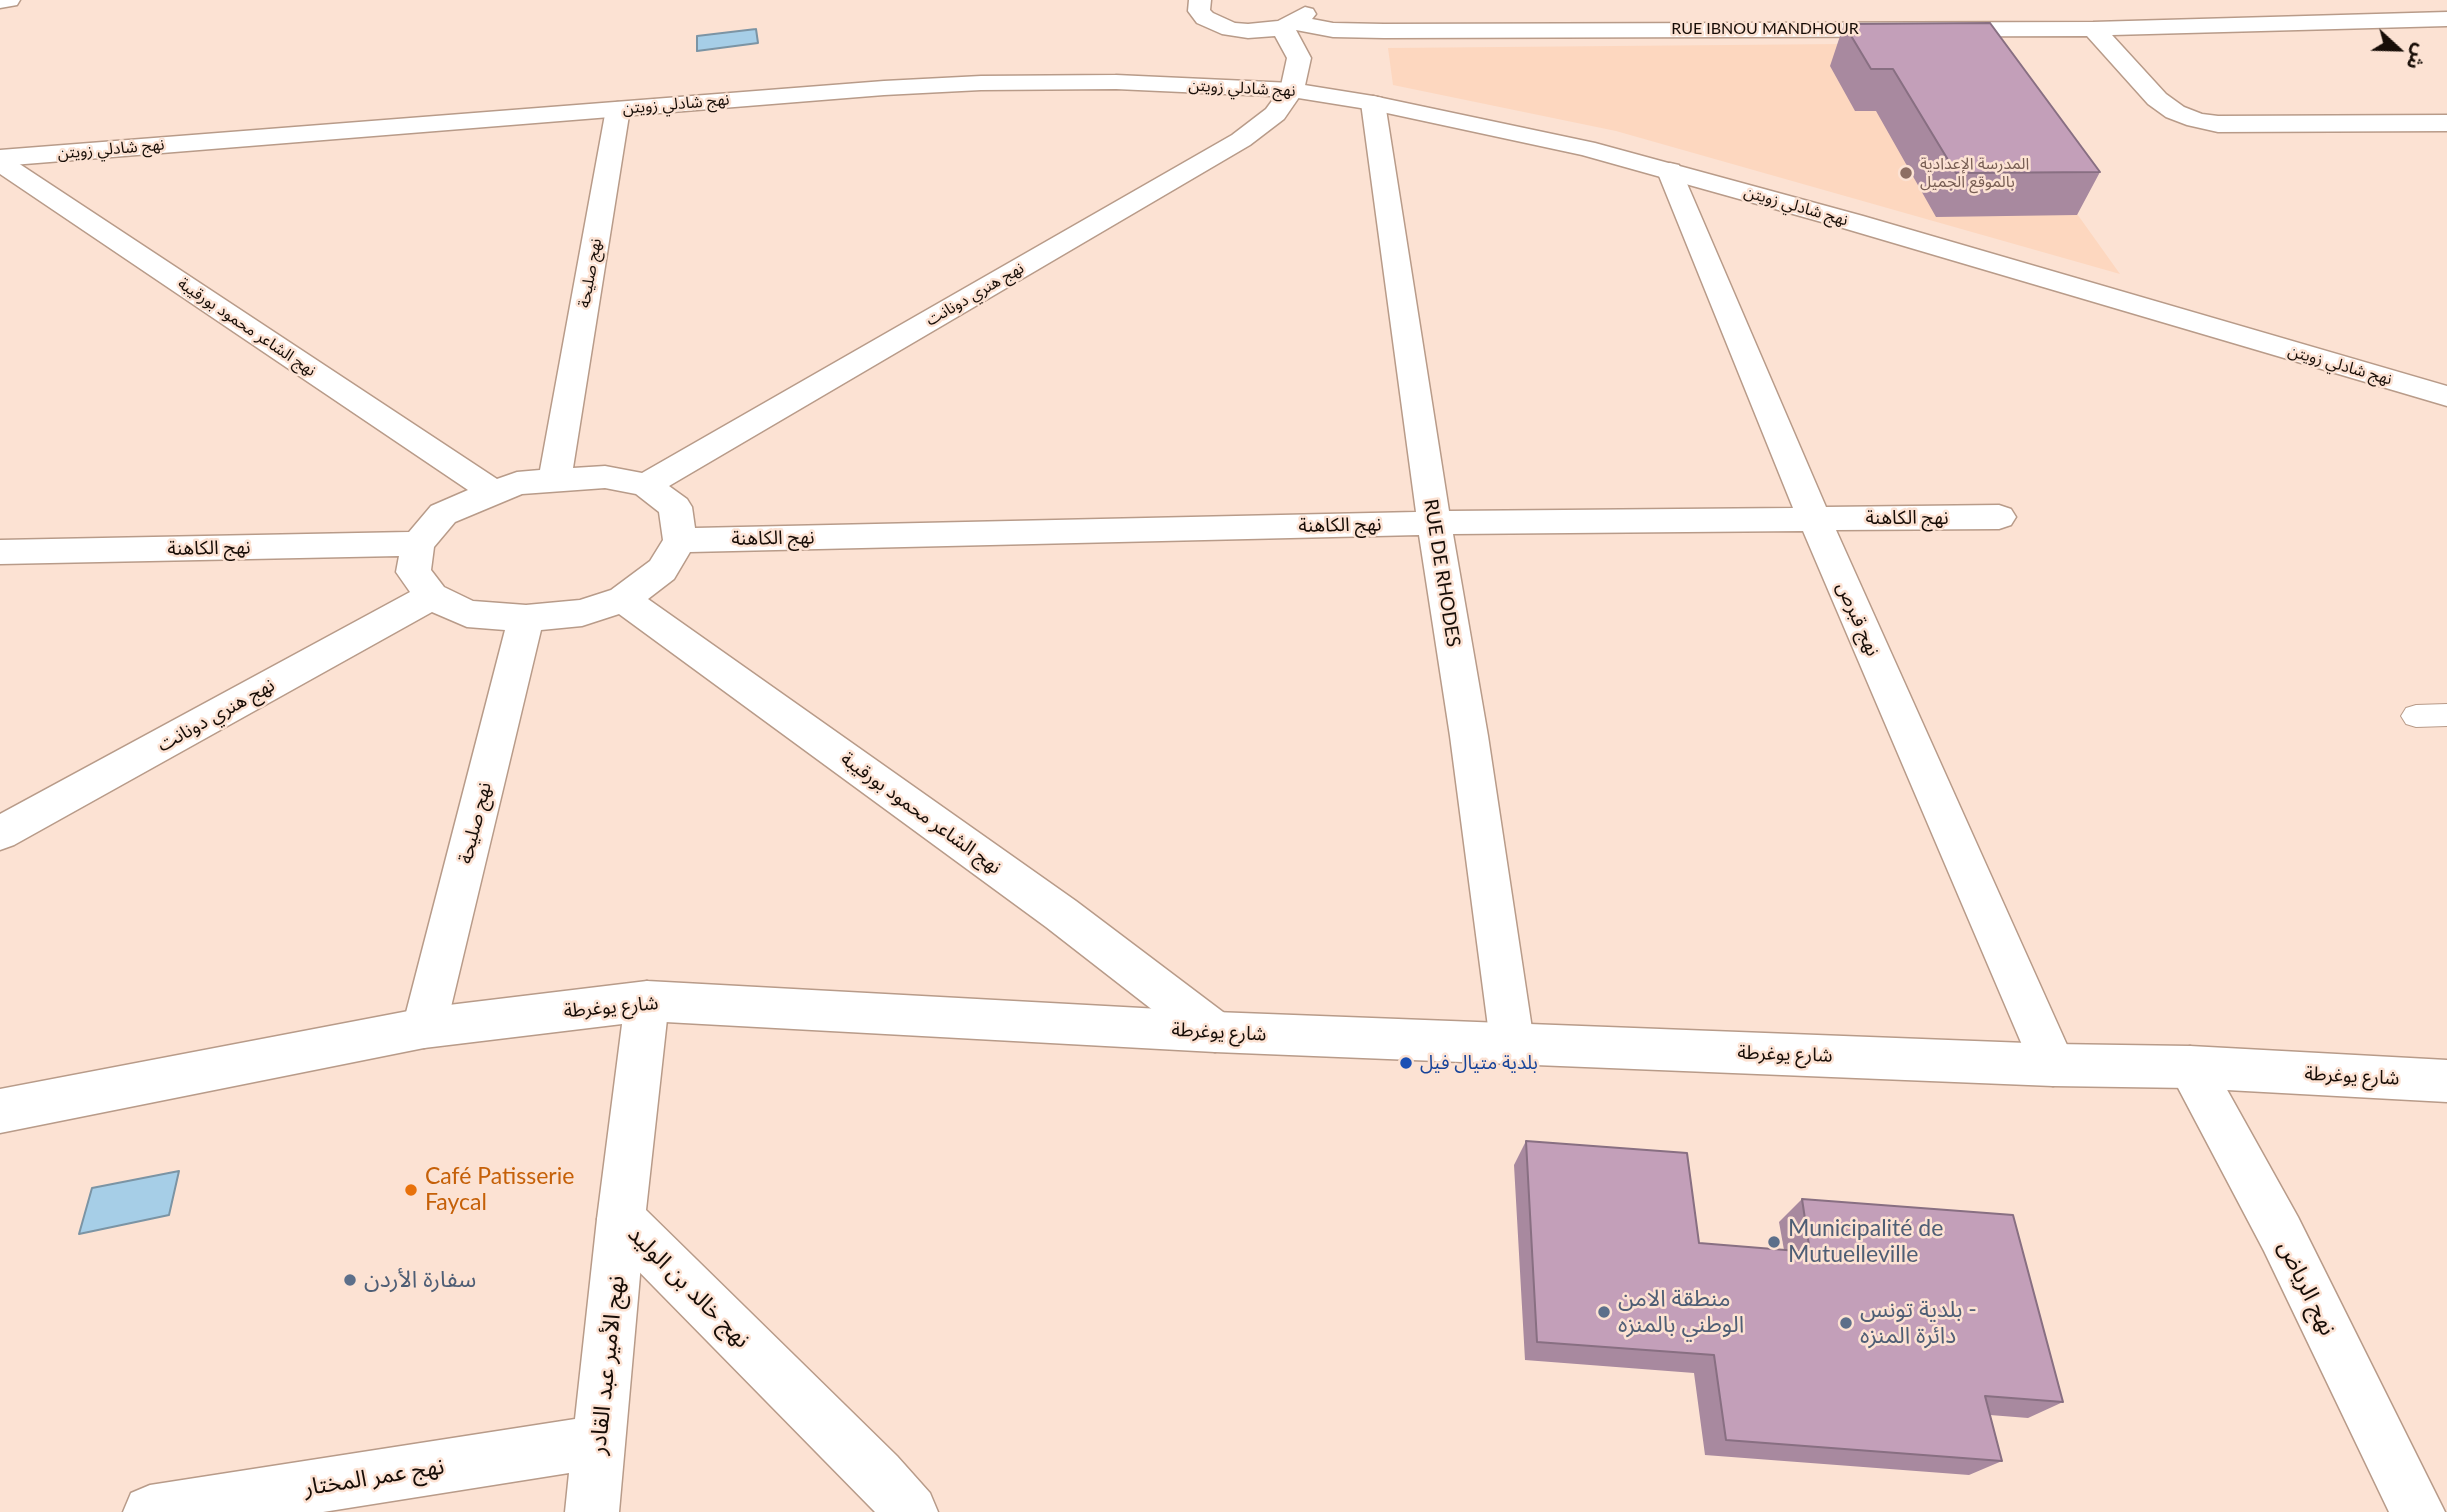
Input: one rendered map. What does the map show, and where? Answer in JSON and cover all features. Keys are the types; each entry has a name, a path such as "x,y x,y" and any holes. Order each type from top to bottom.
{"street":[{"path":"0,1 9,0"},
{"name":"RUE IBNOU MANDHOUR","path":"1200,0 1199,10 1216,24 1248,32 1288,26 1384,31 2093,29 2447,19"},
{"path":"1292,90 1299,58 1288,26 1304,16 1308,6 1306,0"},
{"path":"2295,0 2317,21"},
{"path":"2093,29 2157,99 2175,112 2196,120 2232,125 2447,123"},
{"name":"نهج شادلي زويتن","path":"0,160 618,109 981,83 1116,82 1292,90 1504,129 1670,171 1853,222 2447,397"},
{"name":"نهج هنري دونانت","path":"646,485 1241,140 1275,114 1292,90"},
{"name":"RUE DE RHODES","path":"1373,103 1434,523 1469,736 1512,1042"},
{"name":"نهج صليحة","path":"555,479 618,109"},
{"name":"نهج الشاعر محمود بورقيبة","path":"0,160 494,492"},
{"name":"نهج قبرص","path":"1670,171 1814,518 2053,1065"},
{"path":"605,477 646,485 675,507 680,540 662,570 623,599 582,613 526,618 467,614 432,596 413,572 418,544 443,514 517,483 605,477"},
{"name":"نهج الكاهنة","path":"680,540 1434,523 1999,517"},
{"name":"نهج الكاهنة","path":"0,552 418,544"},
{"name":"نهج هنري دونانت","path":"0,833 432,596"},
{"name":"نهج الشاعر محمود بورقيبة","path":"623,599 1062,914 1215,1032"},
{"name":"نهج صليحة","path":"424,1028 526,618"},
{"name":"شارع يوغرطة","path":"0,1111 424,1028 647,1001 1215,1032 2053,1065 2190,1067 2447,1081"},
{"name":"نهج خالد بن الوليد","path":"647,1001 621,1219 878,1475 911,1512"},
{"name":"نهج الرياض","path":"2190,1067 2281,1234 2418,1512"},
{"name":"نهج الأمير عبد القادر","path":"593,1512 621,1219"},
{"name":"نهج عمر المختار","path":"149,1512 599,1442"}],"lane":[{"path":"2416,716 2447,715"}],"shaded area":[{"name":"المدرسة الإعدادية بالموقع الجميل","path":"1955,43 2120,274 1616,131 1393,85 1388,48"}],"water":[{"path":"756,29 758,43 697,51 697,36"},
{"path":"179,1171 169,1215 79,1234 92,1188"}],"building":[{"path":"1990,23 2100,172 1956,173 1893,69 1871,69 1844,24"},
{"path":"1526,1141 1687,1153 1699,1243 1810,1252 1802,1199 2013,1215 2063,1402 1985,1396 2002,1461 1726,1440 1714,1355 1537,1342"}],"place":[{"name":"المدرسة الإعدادية بالموقع الجميل","path":"1906,173"},
{"name":"بلدية متيال فيل","path":"1406,1063"},
{"name":"Café Patisserie Faycal","path":"411,1190"},
{"name":"Municipalité de Mutuelleville","path":"1774,1242"},
{"name":"سفارة الأردن","path":"350,1280"},
{"name":"منطقة الامن الوطني بالمنزه","path":"1604,1312"},
{"name":"بلدية تونس - دائرة المنزه","path":"1846,1323"}]}
